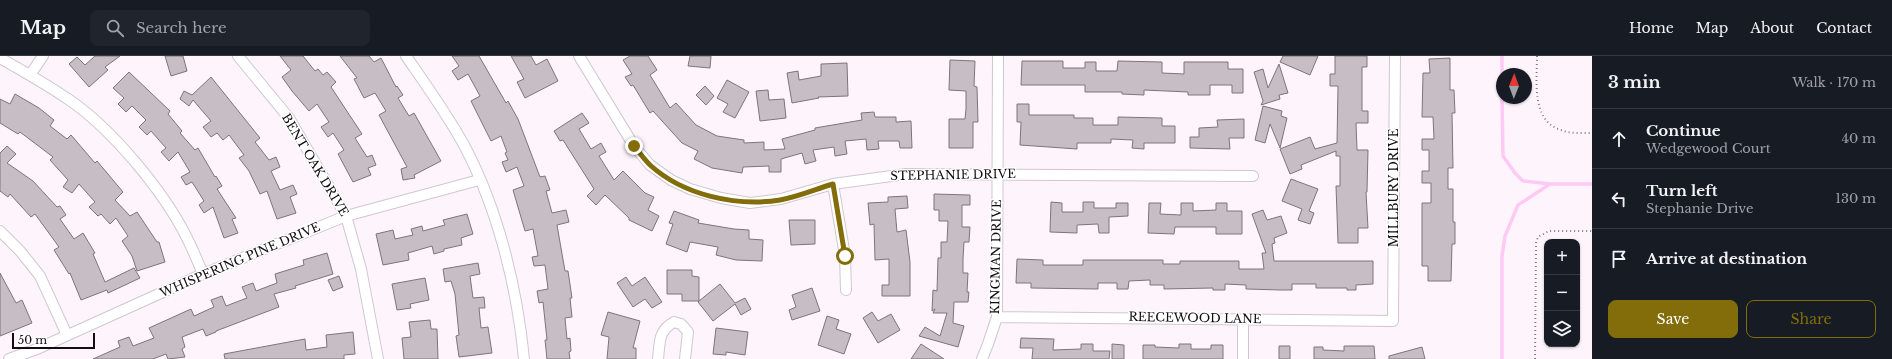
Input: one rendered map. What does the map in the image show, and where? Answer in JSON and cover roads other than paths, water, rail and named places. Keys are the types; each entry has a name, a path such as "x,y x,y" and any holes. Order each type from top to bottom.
{"street":[{"path":"30,76 42,56"},
{"name":"BENT OAK DRIVE","path":"238,56 289,118 346,216 361,269 378,359"},
{"path":"406,56 445,112 465,146 496,222 510,275 524,359"},
{"name":"STEPHANIE DRIVE","path":"579,56 634,146 650,165 671,180 684,186 721,198 750,203 781,200 833,184 906,174 1253,176"},
{"name":"KINGMAN DRIVE","path":"982,359 997,317 998,56"},
{"name":"MILLBURY DRIVE","path":"1393,320 1395,56"},
{"path":"0,58 69,99 105,130 141,171 166,204 186,235 204,274"},
{"name":"WHISPERING PINE DRIVE","path":"9,359 37,349 204,274 346,216 479,180"},
{"path":"833,184 845,256 846,290"},
{"path":"0,232 20,251 40,276 67,335"},
{"name":"REECEWOOD LANE","path":"997,317 1393,320"},
{"path":"1243,319 1243,359"},
{"path":"658,359 661,333 667,326 674,322 681,324 688,332 685,359"}],"waterway":[{"path":"1502,56 1502,68"},
{"path":"1502,104 1503,156 1515,173 1523,181 1550,184"},
{"path":"1502,359 1502,256 1505,236 1518,205 1550,184 1592,184"}]}
